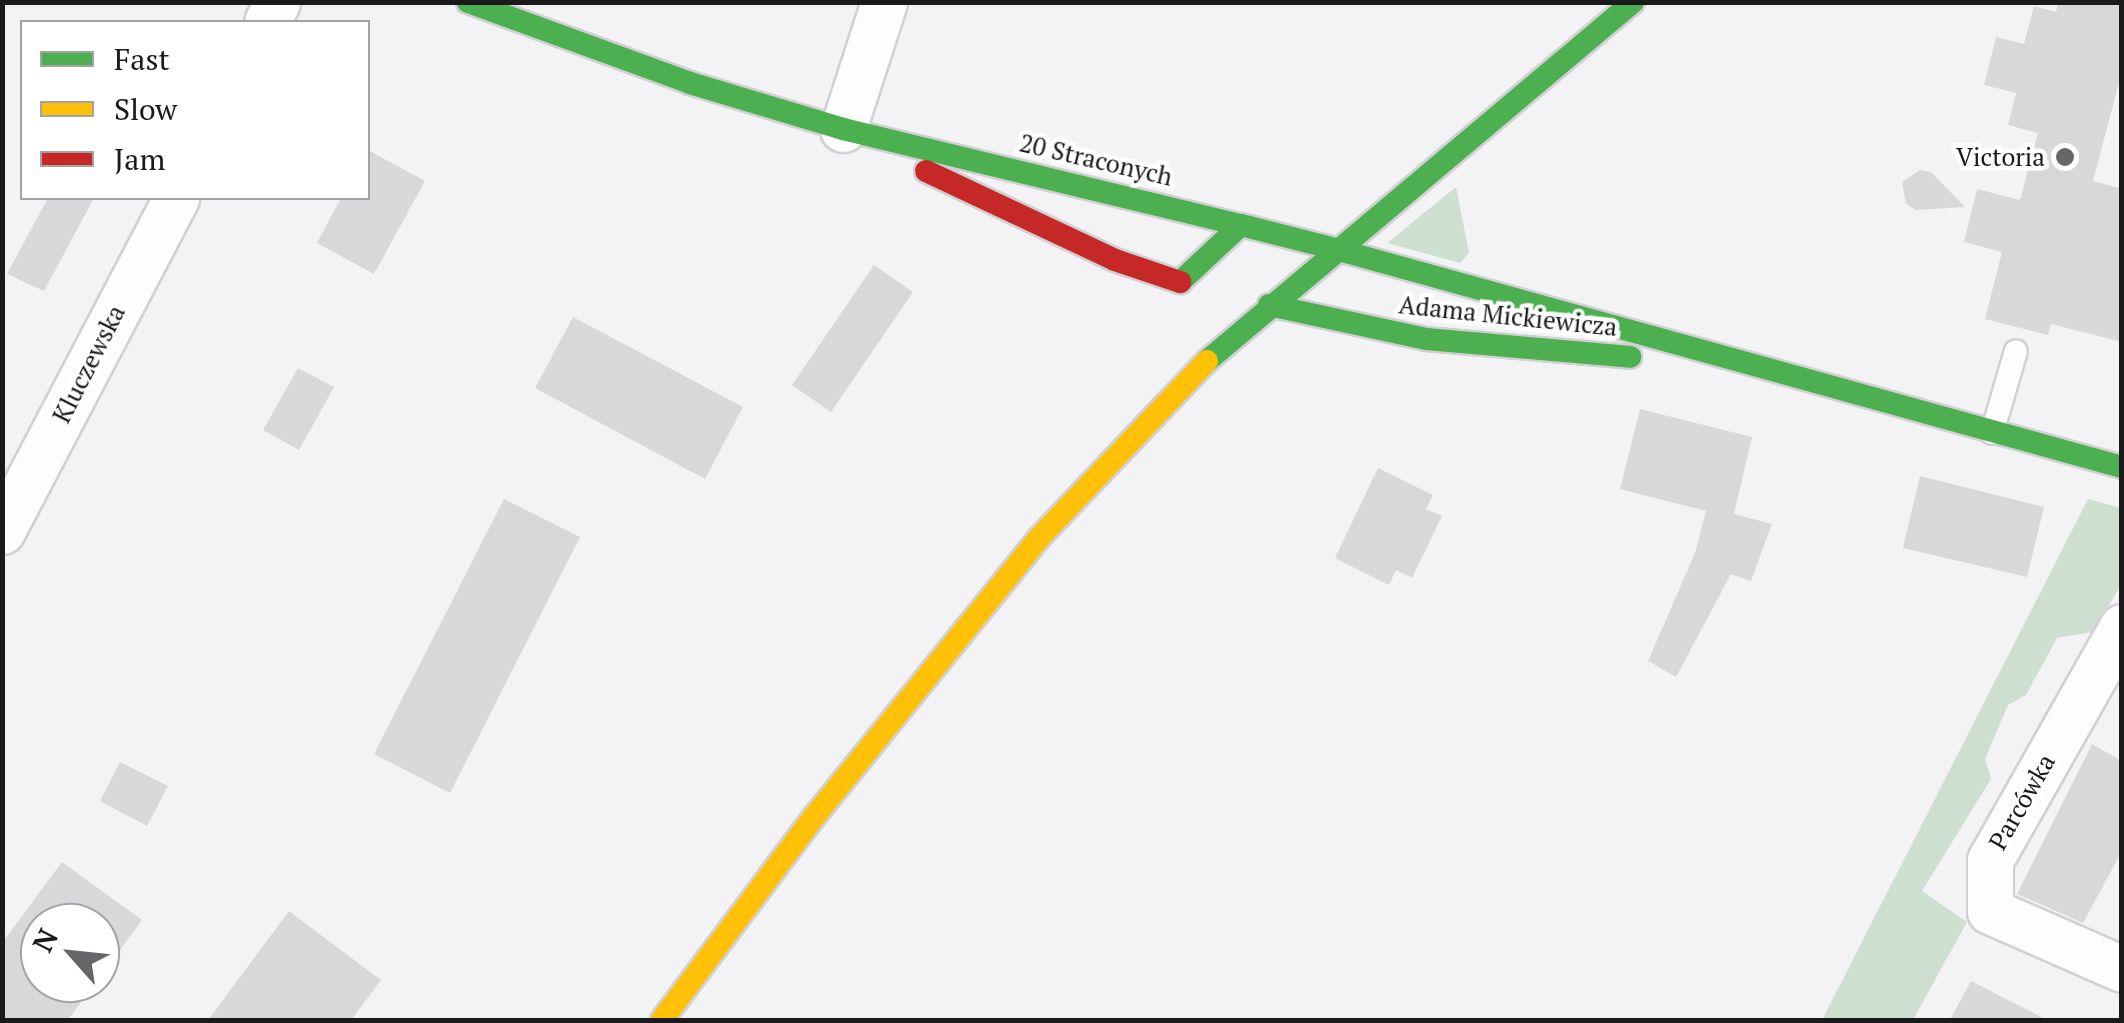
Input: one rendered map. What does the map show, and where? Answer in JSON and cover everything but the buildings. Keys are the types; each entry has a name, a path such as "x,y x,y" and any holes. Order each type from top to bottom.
{"main road":[{"name":"20 Straconych","path":"468,2 690,83 843,129 1335,249"},
{"path":"662,1020 814,817 1039,538 1180,382 1260,302 1335,249 1633,2"},
{"name":"20 Straconych","path":"843,129 1068,239 1180,282 1216,291"},
{"path":"1180,282 1241,225"},
{"name":"Adama Mickiewicza","path":"1335,249 1743,367 2122,467"},
{"name":"Adama Mickiewicza","path":"1260,302 1426,339 1743,367"}],"street":[{"path":"843,129 884,2"},
{"name":"Kluczewska","path":"2,532 175,200"},
{"name":"Parcówka","path":"2122,626 1990,860 1990,911 2122,969"}],"lane":[{"path":"1992,433 2016,351"}],"green space":[{"path":"1456,187 1469,253 1460,263 1387,243"},
{"path":"2088,499 2121,508 2121,585 2093,632 2057,638 2026,695 2008,705 1985,759 1991,779 1922,891 1967,922 1913,1020 1822,1020"}],"traffic: fast":[{"path":"468,2 690,83 843,129 1241,225"},
{"path":"1207,361 1633,2"},
{"path":"1180,282 1241,225 1335,249"},
{"path":"1335,249 2122,467"},
{"path":"1269,305 1426,339 1630,357"}],"traffic: slow":[{"path":"662,1020 814,817 1039,538 1207,361"}],"traffic: jam":[{"path":"926,171 1115,260 1180,282"}],"place":[{"name":"Victoria","path":"2065,157"}]}
